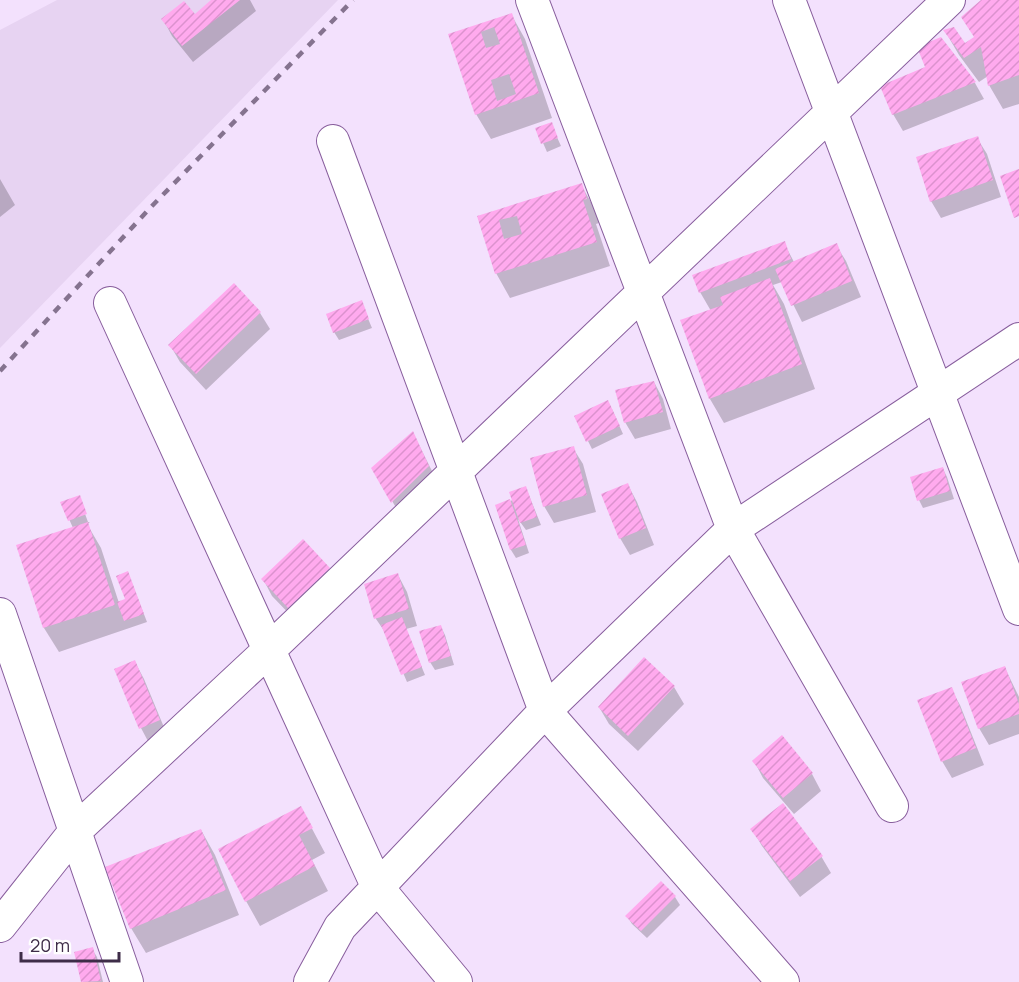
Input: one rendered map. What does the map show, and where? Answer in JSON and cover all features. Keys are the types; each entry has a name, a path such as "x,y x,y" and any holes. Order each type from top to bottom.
{"street":[{"path":"532,0 733,529 892,806"},
{"path":"789,0 1019,609"},
{"path":"0,926 76,830 269,650 949,0"},
{"path":"333,141 545,711 783,982"},
{"path":"110,303 378,888 456,982"},
{"path":"310,982 340,927 545,711 733,529 1019,339"},
{"path":"0,614 127,982"}],"shaded area":[{"path":"57,0 338,0 0,348 0,30"}],"building":[{"path":"211,0 240,0 182,46 161,19 184,1 195,14"},
{"path":"981,0 1019,0 1019,75 988,86 981,47 964,58 943,30 954,27 965,43 974,37 961,17"},
{"path":"512,13 539,93 475,115 448,34","holes":["494,27 500,44 486,48 481,32","509,74 516,94 497,101 491,80"]},
{"path":"941,37 976,82 892,115 880,86 925,67 917,47"},
{"path":"552,122 558,138 541,144 535,128"},
{"path":"978,136 993,180 930,202 916,157"},
{"path":"1019,169 1019,216 1014,218 1000,176"},
{"path":"582,183 587,199 583,200 597,242 495,274 477,216","holes":["517,216 522,234 504,239 499,220"]},
{"path":"785,241 791,259 699,293 692,275"},
{"path":"837,243 852,281 791,306 775,269"},
{"path":"770,278 802,364 709,399 680,320 723,305 720,297"},
{"path":"234,283 261,312 196,374 168,345"},
{"path":"362,300 369,319 333,333 326,314"},
{"path":"654,381 663,412 624,423 615,390"},
{"path":"608,400 620,426 586,442 574,416"},
{"path":"413,431 429,466 391,503 371,468"},
{"path":"574,446 587,495 543,507 530,458"},
{"path":"943,467 950,491 917,501 910,477"},
{"path":"628,483 646,528 619,539 601,494"},
{"path":"526,486 537,517 520,523 509,492"},
{"path":"80,495 87,514 68,521 60,502"},
{"path":"510,499 526,545 510,550 495,505"},
{"path":"88,522 115,605 43,628 16,545"},
{"path":"303,539 330,568 288,608 261,579"},
{"path":"128,571 144,614 124,621 117,602 125,599 116,576"},
{"path":"398,573 409,609 374,619 364,584"},
{"path":"402,617 422,667 401,675 381,625"},
{"path":"441,625 451,656 429,663 419,631"},
{"path":"644,657 675,686 628,736 598,707"},
{"path":"135,660 160,720 139,729 114,669"},
{"path":"1005,666 1019,704 1019,714 978,729 961,682"},
{"path":"952,687 976,748 941,762 917,700"},
{"path":"782,735 813,773 783,798 752,761"},
{"path":"783,803 823,856 790,881 750,829"},
{"path":"301,806 313,828 299,835 315,866 245,902 218,849"},
{"path":"201,829 226,890 130,929 105,867"},
{"path":"661,881 676,896 641,931 625,916"},
{"path":"93,947 101,981 81,982 74,952"}],"railway":[{"path":"0,371 151,207 353,0"}]}
